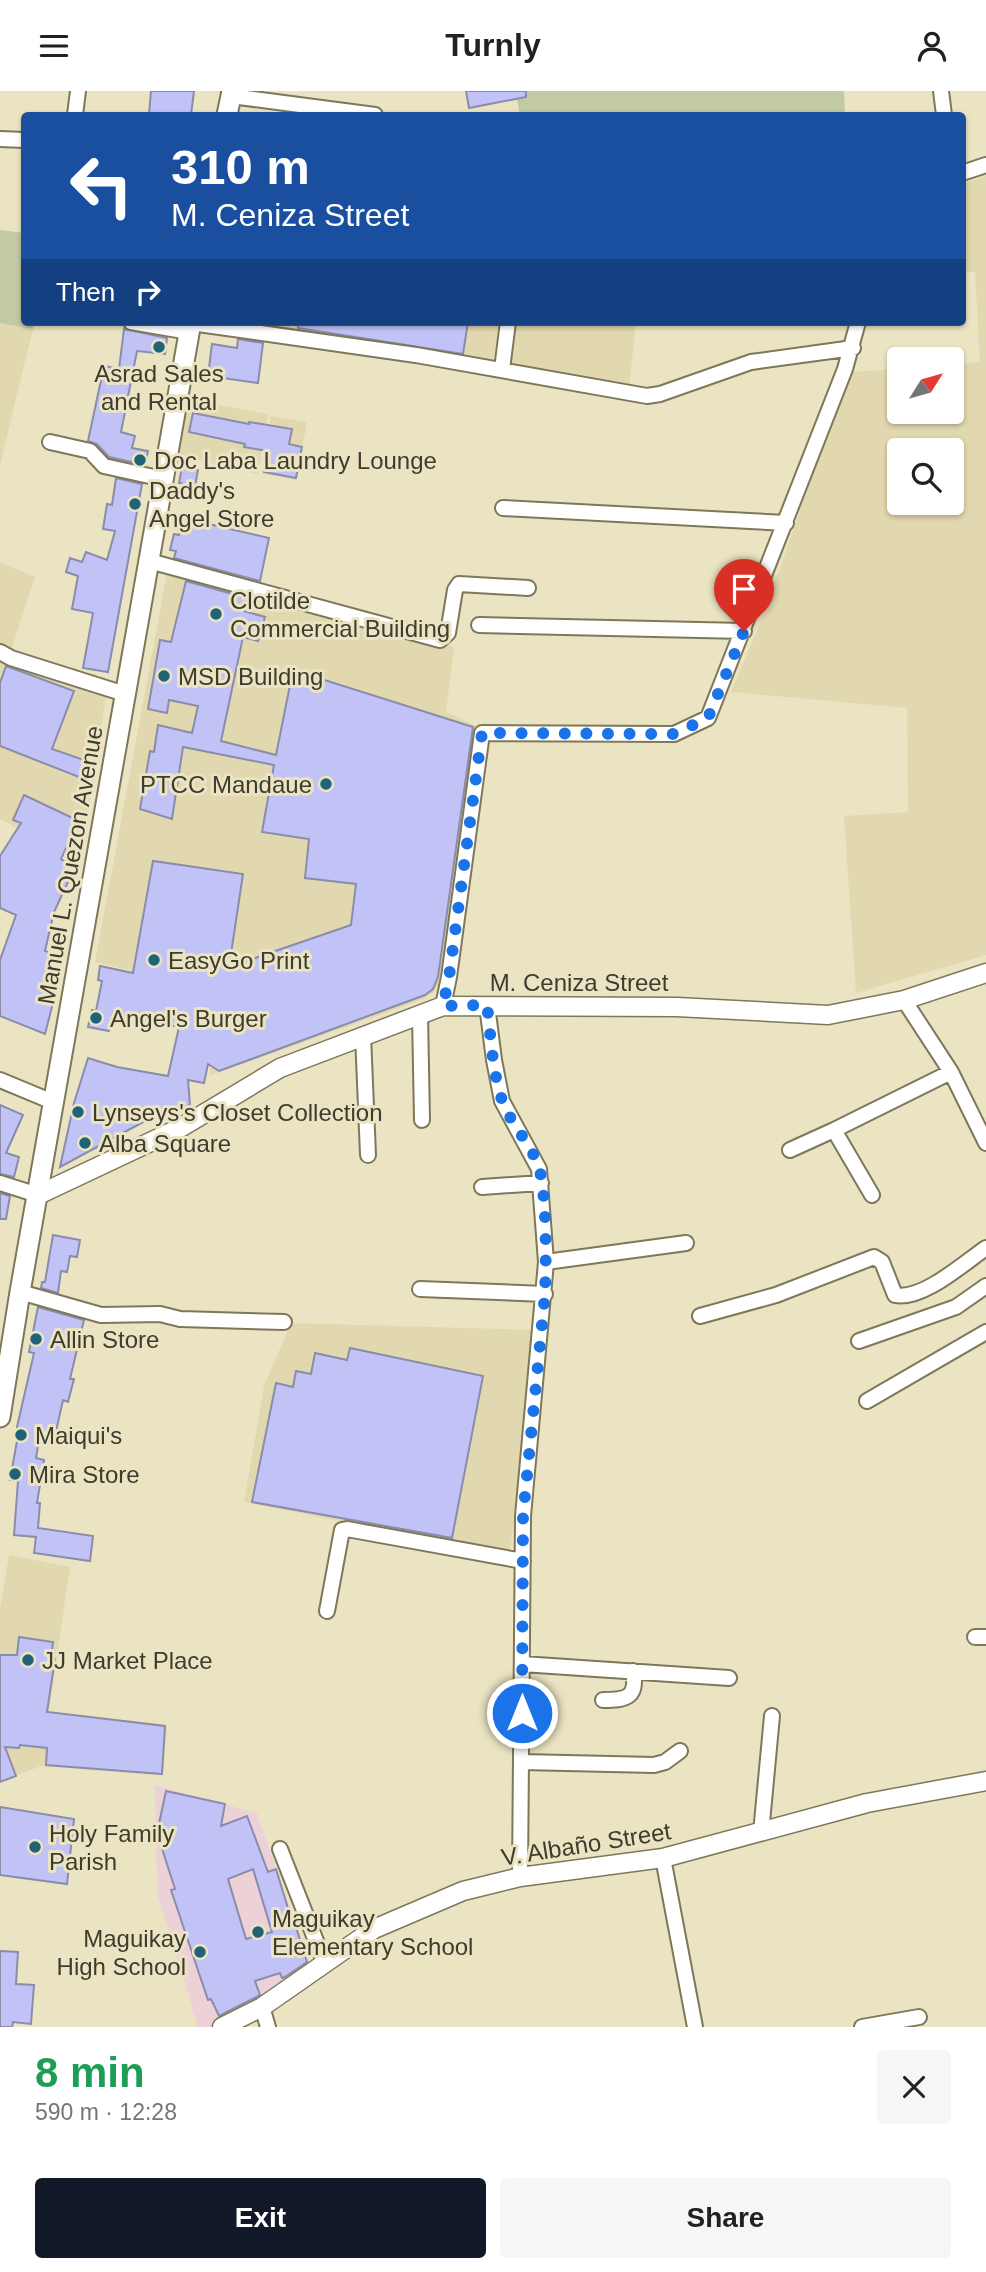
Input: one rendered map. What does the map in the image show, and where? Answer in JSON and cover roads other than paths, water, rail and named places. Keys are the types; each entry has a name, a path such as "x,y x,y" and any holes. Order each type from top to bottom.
{"main road":[{"name":"Manuel L. Quezon Avenue","path":"0,1417 4,1360 38,1195 190,326"}],"street":[{"path":"75,112 78,91"},
{"path":"941,91 944,112"},
{"path":"230,101 344,112"},
{"path":"0,139 21,140"},
{"path":"966,172 986,165"},
{"path":"197,326 502,369 647,396 660,394 751,362 853,348"},
{"path":"502,369 507,326"},
{"path":"443,1006 482,733 674,734 708,718 853,348 858,326"},
{"path":"50,442 90,451 104,466 163,479"},
{"path":"503,508 786,523"},
{"path":"149,561 440,640 448,633 455,590 459,584 528,588"},
{"path":"479,625 744,631"},
{"path":"0,652 11,659 125,694"},
{"name":"M. Ceniza Street","path":"38,1195 180,1128 280,1068 443,1006 677,1007 828,1015 904,1000 986,973"},
{"path":"904,1000 951,1072 986,1143"},
{"path":"487,1005 502,1101 539,1169 546,1262 523,1516 520,1877"},
{"path":"420,1015 422,1120"},
{"path":"363,1035 368,1155"},
{"path":"790,1150 951,1072"},
{"path":"0,1080 53,1102"},
{"path":"834,1131 872,1195"},
{"path":"0,1183 38,1195"},
{"path":"482,1187 541,1183"},
{"path":"546,1262 686,1243"},
{"path":"700,1316 776,1295 874,1257 882,1262 895,1295 924,1291 986,1248"},
{"path":"859,1341 956,1307 986,1286"},
{"path":"420,1289 545,1294"},
{"path":"20,1291 101,1315 160,1314 180,1319 284,1322"},
{"path":"867,1401 986,1332"},
{"path":"327,1611 342,1530 523,1561"},
{"path":"522,1664 729,1678"},
{"path":"603,1700 622,1700 632,1694 635,1684 633,1671"},
{"path":"761,1833 772,1716"},
{"path":"522,1762 654,1765 665,1762 680,1751"},
{"name":"V. Albaño Street","path":"222,2027 262,2007 374,1929 463,1891 520,1877 663,1858 867,1803 986,1781"},
{"path":"280,1849 325,1964"},
{"path":"663,1858 695,2027"},
{"path":"262,2007 268,2027"},
{"path":"862,2027 919,2017"}],"place":[{"name":"Asrad Sales and Rental","path":"159,347"},
{"name":"Doc Laba Laundry Lounge","path":"140,460"},
{"name":"Daddy's Angel Store","path":"135,504"},
{"name":"Clotilde Commercial Building","path":"216,614"},
{"name":"MSD Building","path":"164,676"},
{"name":"PTCC Mandaue","path":"326,784"},
{"name":"EasyGo Print","path":"154,960"},
{"name":"Angel's Burger","path":"96,1018"},
{"name":"Lynseys's Closet Collection","path":"78,1112"},
{"name":"Alba Square","path":"85,1143"},
{"name":"Allin Store","path":"36,1339"},
{"name":"Maiqui's","path":"21,1435"},
{"name":"Mira Store","path":"15,1474"},
{"name":"JJ Market Place","path":"28,1660"},
{"name":"Holy Family Parish","path":"35,1847"},
{"name":"Maguikay Elementary School","path":"258,1932"},
{"name":"Maguikay High School","path":"200,1952"}]}
